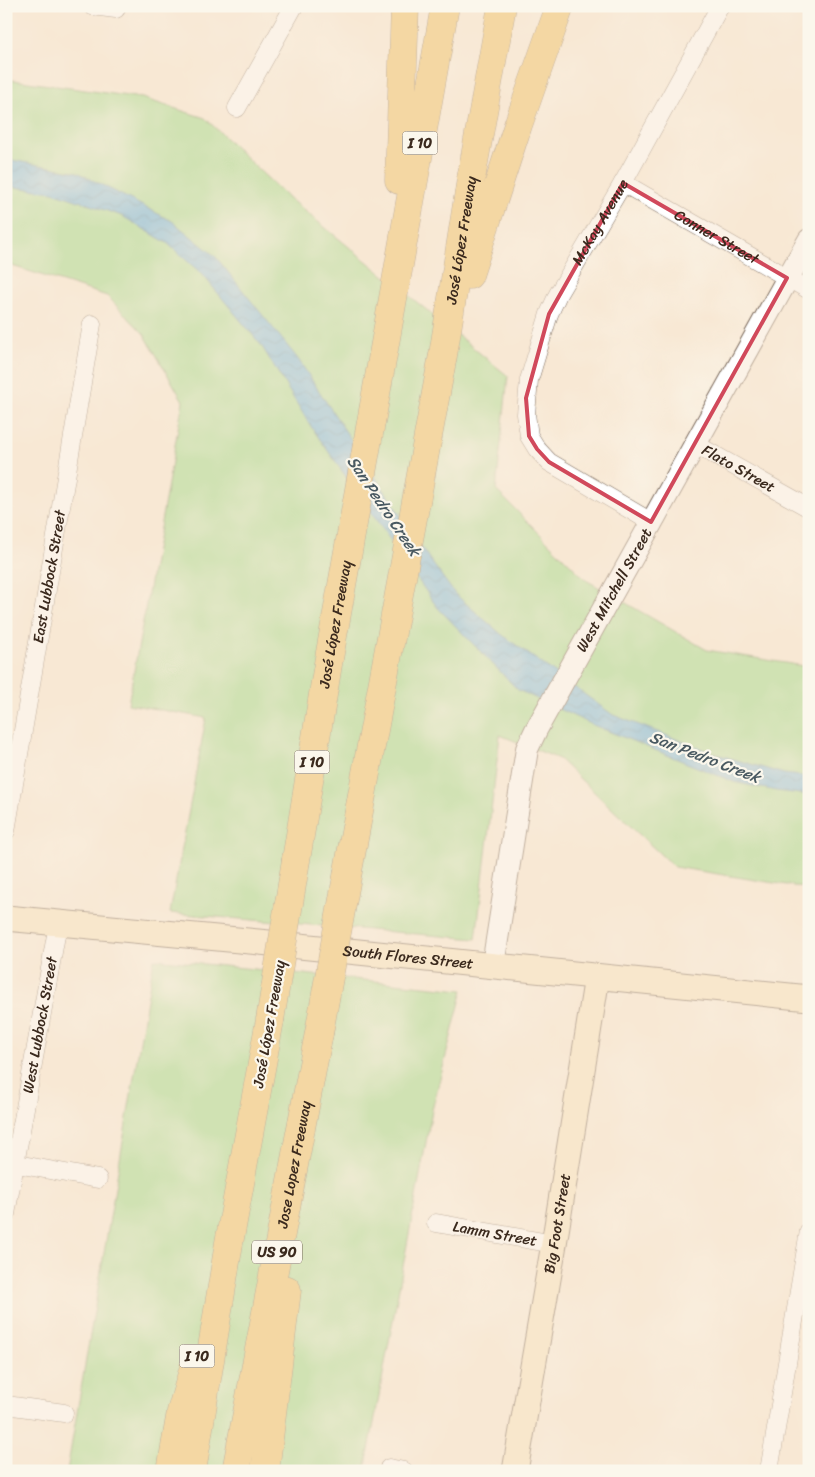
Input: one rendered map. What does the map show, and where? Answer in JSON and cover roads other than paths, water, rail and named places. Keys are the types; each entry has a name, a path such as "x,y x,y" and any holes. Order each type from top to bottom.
{"highway":[{"path":"396,279 405,6"},
{"name":"José López Freeway","path":"229,1243 270,1020 328,664 445,6"},
{"name":"José López Freeway","path":"318,1033 441,363 502,6"},
{"path":"441,363 518,125 560,6"},
{"path":"265,1471 318,1033"},
{"name":"Jose Lopez Freeway","path":"236,1471 318,1033"},
{"path":"192,1471 229,1243"},
{"name":"I 10","path":"171,1471 181,1412 229,1243"}],"main road":[{"name":"South Flores Street","path":"6,918 809,998"},
{"name":"Big Foot Street","path":"515,1471 597,976"}],"street":[{"path":"92,6 116,9"},
{"path":"237,108 294,6"},
{"name":"McKay Avenue","path":"651,522 550,462 537,450 529,436 526,398 529,380 549,314 558,294 623,183 720,6"},
{"name":"Conner Street","path":"623,183 809,290"},
{"name":"West Mitchell Street","path":"493,966 527,749 611,594 809,240"},
{"name":"East Lubbock Street","path":"6,831 92,324"},
{"name":"Flato Street","path":"695,444 809,508"},
{"name":"West Lubbock Street","path":"6,1214 11,1163 58,924"},
{"path":"11,1163 98,1179"},
{"name":"Lamm Street","path":"436,1223 554,1244"},
{"path":"769,1471 809,1231"},
{"path":"6,1405 64,1414"}],"water":[{"name":"San Pedro Creek","path":"6,159 77,172 172,221 215,256 298,359 430,560 455,594 501,634 613,715 713,753 784,774 809,777 809,795 776,791 734,782 593,725 518,690 437,607 310,425 261,345 202,274 167,243 122,216 53,192 6,186"}]}
